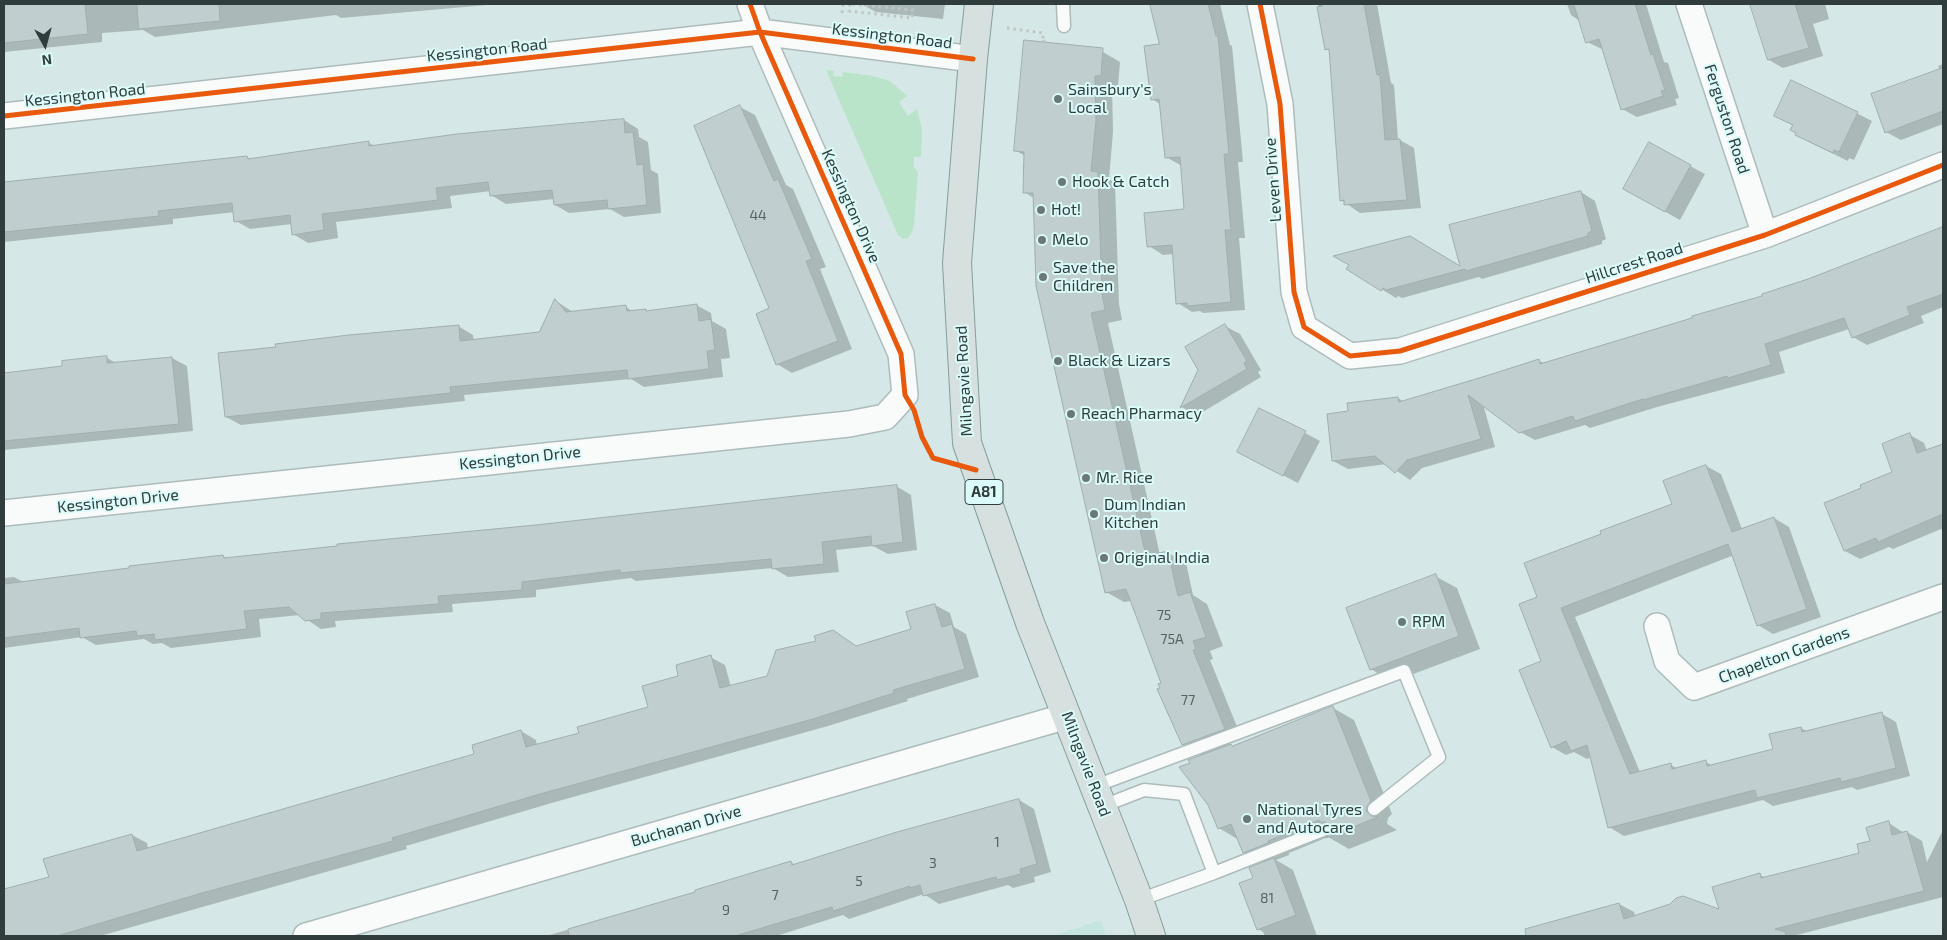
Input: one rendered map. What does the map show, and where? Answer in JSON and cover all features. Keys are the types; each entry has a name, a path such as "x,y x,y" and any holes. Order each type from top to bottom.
{"main road":[{"name":"Milngavie Road","path":"978,14 957,263 967,443 1030,623 1099,796 1151,936"}],"street":[{"name":"Kessington Drive","path":"4,512 849,424 885,417 905,395 901,354 760,32 750,4"},
{"name":"Leven Drive","path":"1260,4 1280,104 1294,292 1304,327 1328,343"},
{"name":"Ferguston Road","path":"1690,4 1765,234"},
{"name":"Kessington Road","path":"4,116 760,32 973,60"},
{"name":"Hillcrest Road","path":"1328,343 1350,356 1400,351 1765,234 1943,166"},
{"name":"Chapelton Gardens","path":"1657,626 1667,662 1694,687 1943,597"},
{"name":"Buchanan Drive","path":"306,936 1067,716"}],"lane":[{"path":"1063,4 1064,26"},
{"path":"1099,796 1404,671 1439,757 1374,808"},
{"path":"1099,796 1144,790 1184,794 1214,874"},
{"path":"1139,900 1214,874 1323,830"}],"path":[{"path":"850,4 888,6 913,10 912,18 849,11 850,4"},
{"path":"978,14 1043,33"}],"shaded area":[{"path":"1101,920 1106,936 1052,936"}],"green space":[{"path":"826,70 834,71 833,76 842,77 843,72 873,76 890,81 907,96 899,102 908,116 917,109 922,129 921,157 914,157 914,168 918,171 914,225 908,238 903,239 898,235"}],"building":[{"path":"4,4 85,4 88,34 4,43"},
{"path":"137,4 219,4 220,21 139,29"},
{"path":"1150,4 1208,4 1216,36 1218,36 1229,154 1224,154 1231,230 1225,230 1231,302 1187,306 1187,303 1176,304 1172,245 1147,247 1144,213 1184,209 1180,157 1165,158 1159,99 1151,100 1144,46 1159,44"},
{"path":"1321,4 1364,4 1377,75 1380,75 1385,140 1400,139 1407,200 1344,205 1344,200 1340,201 1329,49 1325,50 1317,7 1322,6"},
{"path":"1574,4 1635,4 1651,55 1653,54 1665,90 1661,91 1663,96 1621,110 1599,39 1586,43"},
{"path":"1750,4 1795,4 1809,48 1768,60"},
{"path":"1024,40 1103,48 1101,76 1095,76 1096,121 1091,171 1098,172 1102,293 1105,310 1091,313 1146,556 1168,551 1178,596 1190,592 1206,637 1193,641 1196,649 1193,650 1225,729 1182,745 1157,689 1160,688 1158,684 1161,683 1126,589 1105,593 1036,286 1033,193 1023,193 1024,152 1014,151"},
{"path":"1943,68 1943,111 1885,133 1871,94"},
{"path":"1791,80 1858,112 1839,152 1834,150 1833,153 1795,135 1796,133 1790,130 1793,125 1774,116"},
{"path":"740,105 774,181 778,179 812,259 806,261 838,341 776,365 756,314 769,308 694,126"},
{"path":"624,119 625,133 633,132 637,165 643,164 647,205 608,209 607,200 554,205 552,190 490,196 488,182 436,188 438,200 322,214 324,230 292,235 290,215 234,222 232,203 158,211 159,216 4,232 4,182 247,156 248,159 369,141 369,146 457,134"},
{"path":"1649,142 1691,165 1665,212 1623,189"},
{"path":"1581,191 1592,231 1588,233 1588,236 1466,271 1465,269 1386,290 1383,288 1381,291 1346,269 1349,265 1333,256 1410,236 1460,266 1449,225"},
{"path":"1943,227 1943,294 1907,307 1910,315 1852,338 1844,318 1765,344 1771,365 1728,378 1727,376 1643,399 1575,421 1573,416 1519,433 1468,395 1481,439 1407,460 1395,473 1375,456 1332,461 1327,414 1348,411 1347,403 1398,397 1399,402 1539,359 1540,364 1762,296 1762,294 1808,279"},
{"path":"555,299 566,312 626,305 627,311 646,309 646,311 697,304 699,321 711,319 715,350 707,351 709,369 628,379 627,370 450,387 451,393 225,417 218,353 276,347 275,344 349,335 459,325 460,341 539,332"},
{"path":"1225,324 1247,361 1244,363 1247,369 1180,408 1198,370 1185,347"},
{"path":"107,356 107,363 172,357 179,424 4,441 4,373 62,366 62,361"},
{"path":"1259,408 1306,431 1283,476 1237,452"},
{"path":"1910,433 1917,453 1943,444 1943,514 1878,542 1876,538 1844,551 1824,503 1861,488 1860,485 1892,472 1882,444"},
{"path":"1706,465 1732,532 1774,517 1807,609 1757,626 1728,544 1561,608 1630,774 1671,763 1672,769 1706,760 1707,766 1773,749 1769,734 1801,727 1802,732 1882,712 1896,768 1841,782 1840,778 1757,798 1755,790 1608,828 1587,745 1571,751 1566,741 1551,748 1519,670 1541,661 1519,604 1537,597 1524,563 1601,534 1600,531 1672,504 1663,481"},
{"path":"897,485 903,542 872,546 871,536 822,542 824,564 772,569 771,559 620,573 620,570 522,582 522,590 438,596 439,604 321,613 321,619 305,621 289,607 244,611 247,629 155,640 154,634 137,636 136,631 80,638 79,628 4,638 4,584 223,555 224,558 337,546 337,544 536,525"},
{"name":"RPM","path":"1436,574 1459,636 1370,670 1346,608"},
{"path":"935,604 942,627 952,624 965,669 893,690 894,693 813,719 540,794 392,838 393,841 202,893 57,936 4,936 4,889 49,877 43,859 132,834 137,851 474,754 472,745 521,730 526,747 579,733 577,727 648,707 642,686 678,676 676,665 711,655 720,688 767,676 776,650 816,641 814,636 833,630 856,646 911,629 906,612"},
{"path":"1333,706 1371,801 1366,811 1371,816 1378,817 1326,838 1331,832 1330,827 1325,822 1320,822 1319,820 1243,853 1231,824 1218,829 1208,805 1179,767 1190,763 1188,760 1231,744 1232,746"},
{"path":"1019,799 1037,864 1020,869 1021,874 997,880 996,877 923,896 920,885 910,888 910,886 833,911 832,907 735,936 569,936 568,929 695,892 695,890 791,861 792,865 897,832"},
{"path":"1889,821 1892,835 1907,831 1924,891 1775,929 1786,932 1785,936 1526,936 1525,929 1619,903 1624,919 1670,904 1676,898 1683,896 1719,909 1712,887 1760,873 1761,878 1859,853 1857,844 1870,841 1866,828"},
{"path":"1274,858 1296,915 1257,930 1239,883 1253,878 1249,868"}],"cycle path":[{"path":"750,4 760,32 901,354 905,395 914,410 922,437 933,458 976,470"},
{"path":"1260,4 1280,104 1294,292 1304,327 1350,356 1400,351 1765,235 1943,165"},
{"path":"4,116 760,32 973,59"}],"place":[{"name":"Sainsbury's Local","path":"1058,99"},
{"name":"Hook & Catch","path":"1062,182"},
{"name":"Hot!","path":"1041,210"},
{"name":"Melo","path":"1042,240"},
{"name":"Save the Children","path":"1043,277"},
{"name":"Black & Lizars","path":"1058,361"},
{"name":"Reach Pharmacy","path":"1071,414"},
{"name":"Mr. Rice","path":"1086,478"},
{"name":"Dum Indian Kitchen","path":"1094,514"},
{"name":"Original India","path":"1104,558"},
{"name":"RPM","path":"1402,622"},
{"name":"National Tyres and Autocare","path":"1247,819"}]}
